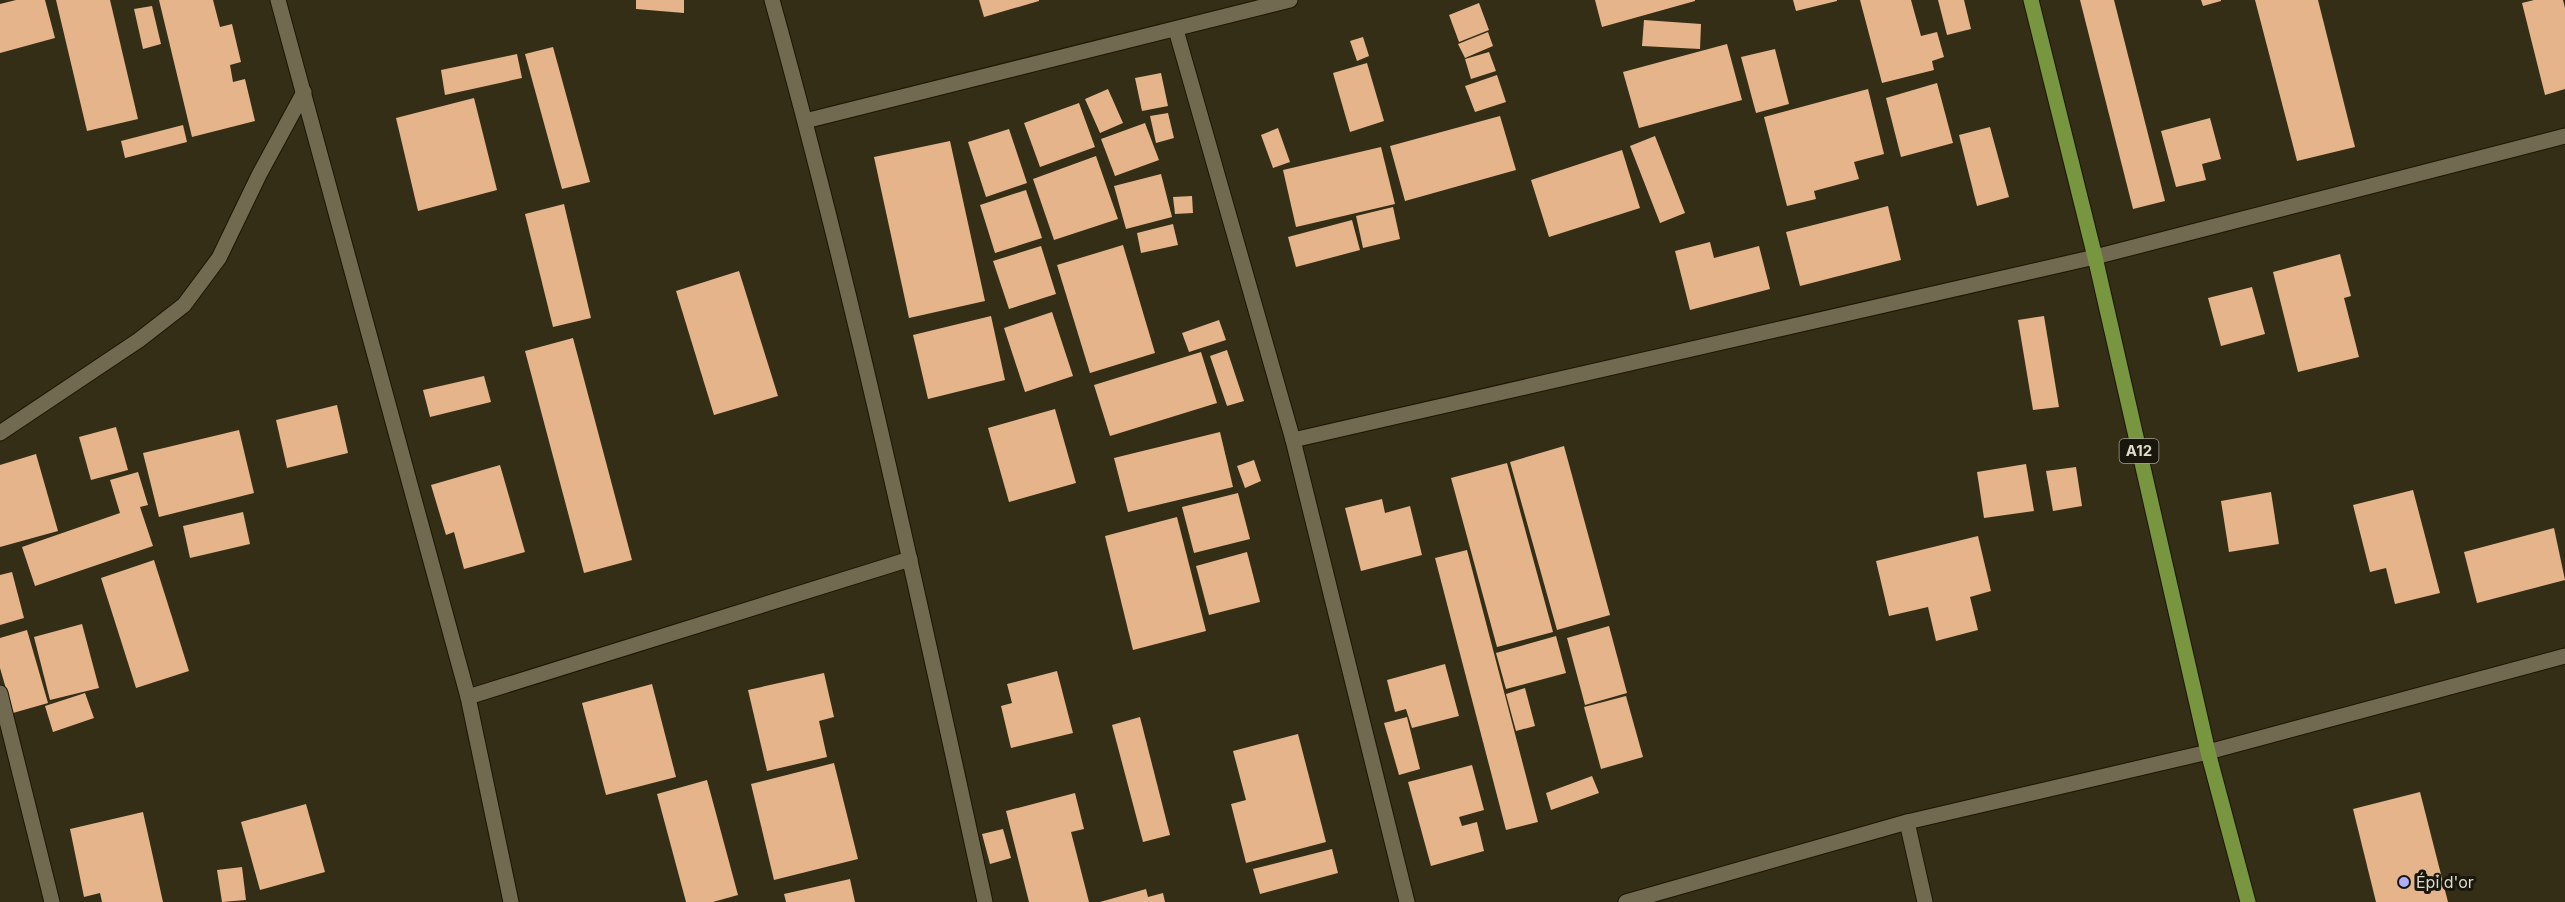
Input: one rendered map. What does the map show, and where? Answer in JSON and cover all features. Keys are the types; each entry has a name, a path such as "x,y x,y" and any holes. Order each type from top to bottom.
{"main road":[{"name":"A12","path":"2031,0 2095,257 2208,752 2248,902"}],"street":[{"path":"278,0 468,697 511,902"},
{"path":"772,0 805,121 910,559 985,902"},
{"path":"805,121 1290,0"},
{"path":"1176,30 1293,440 1407,902"},
{"path":"0,433 139,340 184,305 219,258 259,175 304,92"},
{"path":"1293,440 2095,257 2565,136"},
{"path":"468,697 910,559"},
{"path":"1626,902 1908,822 2208,752 2565,656"},
{"path":"0,693 52,902"},
{"path":"1908,822 1924,902"}],"building":[{"path":"16,0 45,0 55,38 0,53 0,4"},
{"path":"56,0 110,0 138,119 87,131"},
{"path":"159,0 213,0 220,27 232,24 241,62 230,65 233,82 245,79 255,121 192,137"},
{"path":"636,0 684,0 684,13 636,9"},
{"path":"979,0 1039,0 1039,1 984,17"},
{"path":"1595,0 1695,0 1695,1 1602,27"},
{"path":"1793,0 1837,0 1837,1 1796,11"},
{"path":"1860,0 1911,0 1921,36 1937,32 1944,57 1932,61 1934,70 1882,83"},
{"path":"1938,0 1964,0 1971,29 1947,35"},
{"path":"2080,0 2114,0 2165,201 2133,209"},
{"path":"2201,0 2221,0 2221,1 2203,6"},
{"path":"2255,0 2318,0 2355,147 2297,161"},
{"path":"2534,0 2563,0 2565,8 2565,89 2545,95 2522,3"},
{"path":"1479,3 1489,30 1459,42 1449,15"},
{"path":"152,6 161,44 143,49 134,9"},
{"path":"1644,20 1701,24 1700,49 1642,46"},
{"path":"1488,32 1493,46 1465,58 1458,44"},
{"path":"1363,37 1369,56 1357,61 1350,41"},
{"path":"1727,44 1742,100 1639,128 1623,72"},
{"path":"553,47 590,182 562,189 525,54"},
{"path":"1775,49 1789,104 1756,113 1741,57"},
{"path":"1489,52 1496,71 1471,79 1465,59"},
{"path":"517,54 522,78 445,95 441,70"},
{"path":"1367,63 1384,121 1350,132 1333,73"},
{"path":"1161,73 1168,106 1142,111 1135,78"},
{"path":"1497,75 1506,102 1475,112 1465,86"},
{"path":"1937,83 1953,143 1901,157 1886,98"},
{"path":"1108,89 1123,123 1100,133 1085,99"},
{"path":"1868,89 1884,154 1854,162 1859,179 1814,191 1816,199 1787,206 1764,117"},
{"path":"474,98 497,190 418,211 396,118"},
{"path":"1079,103 1095,147 1040,167 1024,123"},
{"path":"1168,113 1174,138 1156,143 1150,116"},
{"path":"1500,116 1516,170 1405,201 1390,146"},
{"path":"2210,118 2221,159 2202,164 2206,180 2176,187 2161,131"},
{"path":"1145,123 1159,160 1115,176 1101,139"},
{"path":"183,125 187,142 125,158 121,141"},
{"path":"1990,127 2009,197 1977,206 1959,135"},
{"path":"1278,128 1290,162 1273,168 1261,135"},
{"path":"1009,129 1027,183 986,197 968,142"},
{"path":"1655,136 1685,213 1660,223 1630,146"},
{"path":"950,141 985,301 909,318 874,157"},
{"path":"1381,147 1395,204 1296,227 1283,170"},
{"path":"1622,150 1640,208 1549,237 1531,180"},
{"path":"1096,156 1118,219 1054,240 1033,179"},
{"path":"1161,174 1172,217 1126,229 1114,186"},
{"path":"1026,190 1042,238 995,253 980,205"},
{"path":"1192,196 1193,213 1175,214 1173,197"},
{"path":"564,204 591,318 553,327 525,214"},
{"path":"1888,206 1901,260 1800,286 1786,232"},
{"path":"1393,207 1400,239 1363,248 1356,216"},
{"path":"1352,220 1360,250 1296,267 1288,237"},
{"path":"1173,224 1178,245 1141,253 1137,233"},
{"path":"1710,242 1714,258 1759,246 1770,289 1690,310 1675,251"},
{"path":"1123,245 1155,353 1090,373 1057,265"},
{"path":"1041,246 1056,294 1009,309 993,261"},
{"path":"2340,254 2351,296 2344,298 2359,357 2298,372 2273,272"},
{"path":"739,271 778,396 714,415 676,291"},
{"path":"2252,287 2265,334 2221,346 2208,298"},
{"path":"1052,312 1073,376 1025,392 1004,328"},
{"path":"991,316 1005,380 928,399 913,335"},
{"path":"2044,316 2059,407 2033,410 2018,320"},
{"path":"1219,320 1226,340 1189,352 1182,333"},
{"path":"573,338 632,560 584,573 525,351"},
{"path":"1227,350 1244,401 1227,406 1210,356"},
{"path":"1201,352 1217,403 1110,436 1094,385"},
{"path":"484,376 491,402 430,417 423,390"},
{"path":"337,405 348,453 287,468 276,420"},
{"path":"1055,409 1076,483 1009,502 988,428"},
{"path":"116,427 128,470 91,480 79,437"},
{"path":"239,430 254,493 159,517 143,453"},
{"path":"1220,432 1233,487 1128,512 1114,458"},
{"path":"1564,446 1610,615 1557,630 1510,462"},
{"path":"36,454 58,531 0,547 0,465"},
{"path":"1254,460 1261,481 1245,488 1237,466"},
{"path":"1507,463 1553,632 1497,647 1451,478"},
{"path":"2026,464 2034,511 1984,518 1977,472"},
{"path":"500,465 525,552 464,569 454,532 446,535 431,485"},
{"path":"2076,467 2082,506 2053,511 2046,471"},
{"path":"138,472 148,505 140,507 153,546 35,586 22,547 120,513 110,480"},
{"path":"2413,490 2440,593 2395,604 2386,568 2370,572 2353,505"},
{"path":"2271,492 2279,544 2229,552 2221,501"},
{"path":"1238,493 1250,539 1194,553 1182,507"},
{"path":"1382,499 1385,513 1410,506 1422,555 1361,571 1345,508"},
{"path":"243,512 250,544 190,558 183,526"},
{"path":"1177,517 1206,631 1133,650 1105,536"},
{"path":"2554,528 2565,580 2477,603 2464,552"},
{"path":"1978,536 1991,591 1970,597 1978,630 1936,641 1928,607 1889,616 1876,561"},
{"path":"1467,550 1538,822 1506,830 1435,558"},
{"path":"1247,552 1260,602 1209,615 1196,566"},
{"path":"154,560 189,671 136,688 101,578"},
{"path":"12,572 24,618 0,625 0,575"},
{"path":"82,624 99,688 50,700 34,637"},
{"path":"1609,626 1627,693 1585,705 1567,638"},
{"path":"27,630 48,703 13,713 0,668 0,638"},
{"path":"1556,636 1566,673 1506,689 1496,653"},
{"path":"1445,664 1459,716 1412,728 1406,709 1395,712 1387,680"},
{"path":"1057,671 1073,733 1011,748 1001,706 1012,703 1007,684"},
{"path":"824,673 834,717 819,721 827,757 767,771 748,690"},
{"path":"652,684 676,777 606,795 582,703"},
{"path":"1525,688 1535,726 1516,731 1506,694"},
{"path":"85,693 94,718 53,732 45,706"},
{"path":"1626,696 1643,757 1601,769 1584,707"},
{"path":"1140,717 1170,835 1143,842 1112,725"},
{"path":"1407,717 1420,769 1399,775 1384,723"},
{"path":"1298,734 1326,842 1246,863 1231,804 1246,800 1233,751"},
{"path":"834,763 858,859 774,880 751,784"},
{"path":"1472,765 1484,810 1459,817 1462,826 1477,822 1484,851 1431,866 1408,782"},
{"path":"1592,776 1599,793 1551,810 1546,793"},
{"path":"707,780 738,895 713,902 686,902 657,794"},
{"path":"2420,792 2448,902 2376,902 2353,809"},
{"path":"1075,793 1084,829 1071,832 1089,902 1029,902 1006,811"},
{"path":"306,804 325,872 260,890 241,822"},
{"path":"143,812 163,902 102,902 100,893 84,897 70,829"},
{"path":"1003,829 1011,858 990,864 982,834"},
{"path":"1332,849 1338,873 1260,894 1253,869"},
{"path":"242,867 246,900 222,902 217,870"},
{"path":"850,879 855,902 786,902 784,894"},
{"path":"1146,889 1148,897 1163,893 1165,902 1100,902"}],"place":[{"name":"Épi d'or","path":"2404,882"}]}
